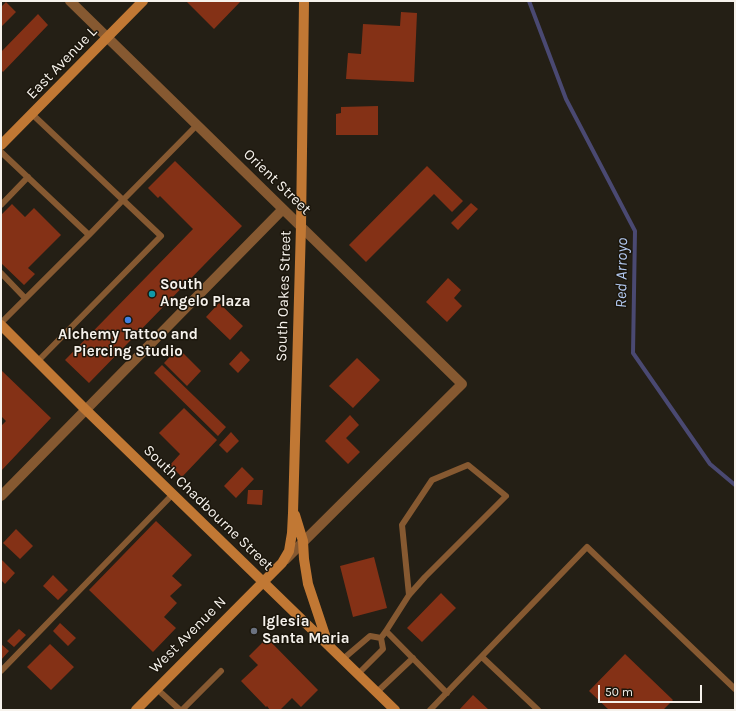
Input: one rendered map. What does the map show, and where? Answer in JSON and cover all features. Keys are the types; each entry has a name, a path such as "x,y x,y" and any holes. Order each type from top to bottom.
{"main road":[{"name":"East Avenue L","path":"1,145 143,1"},
{"name":"South Oakes Street","path":"262,582 282,562 289,551 292,533 301,226 304,1"},
{"name":"South Chadbourne Street","path":"1,324 37,362 395,710"},
{"path":"293,506 303,542 308,584 329,646"},
{"name":"West Avenue N","path":"136,710 262,582"}],"street":[{"name":"Orient Street","path":"70,1 462,384 303,542"},
{"path":"1,496 283,209"},
{"path":"282,562 303,542"}],"lane":[{"path":"32,114 161,236 37,362"},
{"path":"1,324 197,125"},
{"path":"1,152 89,235"},
{"path":"1,205 28,177"},
{"path":"1,273 25,298"},
{"path":"380,638 409,595 506,496 468,465 432,480 402,525 409,595"},
{"path":"1,671 173,494"},
{"path":"430,710 587,547 735,688"},
{"path":"386,631 447,693"},
{"path":"343,660 370,636 380,638"},
{"path":"358,674 383,649 380,638"},
{"path":"482,656 538,710"},
{"path":"377,692 413,658"},
{"path":"157,689 181,710 222,670"}],"building":[{"path":"186,1 241,1 214,29"},
{"path":"6,2 16,12 1,27 1,7"},
{"path":"401,12 417,13 414,82 346,79 348,53 361,54 363,24 400,26"},
{"path":"38,14 48,25 3,72 1,70 1,52"},
{"path":"378,106 378,135 336,135 336,114 341,113 341,107"},
{"name":"South Angelo Plaza","path":"175,161 242,226 89,383 65,360 193,229 160,196 158,198 148,188"},
{"path":"427,166 463,201 452,212 434,194 366,262 349,245"},
{"path":"471,203 478,209 458,230 451,223"},
{"path":"12,204 25,217 34,208 61,235 28,268 35,274 24,285 1,263 1,215"},
{"path":"448,278 461,290 454,298 462,306 447,322 426,302"},
{"path":"219,303 243,326 230,340 206,317"},
{"path":"178,348 201,371 187,386 164,363"},
{"path":"241,351 250,360 238,373 229,364"},
{"path":"357,358 380,380 353,408 329,386"},
{"path":"162,365 226,427 218,436 154,373"},
{"path":"1,370 51,418 1,471 1,426 6,421 1,416"},
{"path":"184,408 217,440 182,477 170,465 180,454 159,433"},
{"path":"350,415 359,425 346,438 360,452 348,464 325,441"},
{"path":"231,432 239,441 227,453 219,445"},
{"path":"242,467 254,479 236,498 224,486"},
{"path":"248,490 263,490 262,505 247,504"},
{"path":"156,521 192,555 172,576 182,585 170,596 177,603 164,617 176,628 153,652 89,590"},
{"path":"16,529 33,546 20,559 3,543"},
{"path":"374,557 387,608 353,617 340,566"},
{"path":"1,559 15,573 5,584 1,580"},
{"path":"53,575 68,590 58,600 43,586"},
{"path":"441,593 456,608 422,642 407,628"},
{"path":"60,623 76,638 68,646 53,631"},
{"path":"19,629 26,635 14,647 7,641"},
{"path":"267,638 318,690 301,707 292,698 280,710 270,710 241,681 258,665 249,656"},
{"path":"1,644 9,651 1,660"},
{"path":"50,644 74,667 51,690 27,667"},
{"path":"625,654 673,700 663,710 609,710 589,691"},
{"path":"473,695 489,710 459,710"}],"waterway":[{"name":"Red Arroyo","path":"529,1 566,99 635,231 633,353 710,464 735,485"}],"place":[{"name":"South Angelo Plaza","path":"152,294"},
{"name":"Alchemy Tattoo and Piercing Studio","path":"128,320"},
{"name":"Iglesia Santa Maria","path":"254,631"}]}
